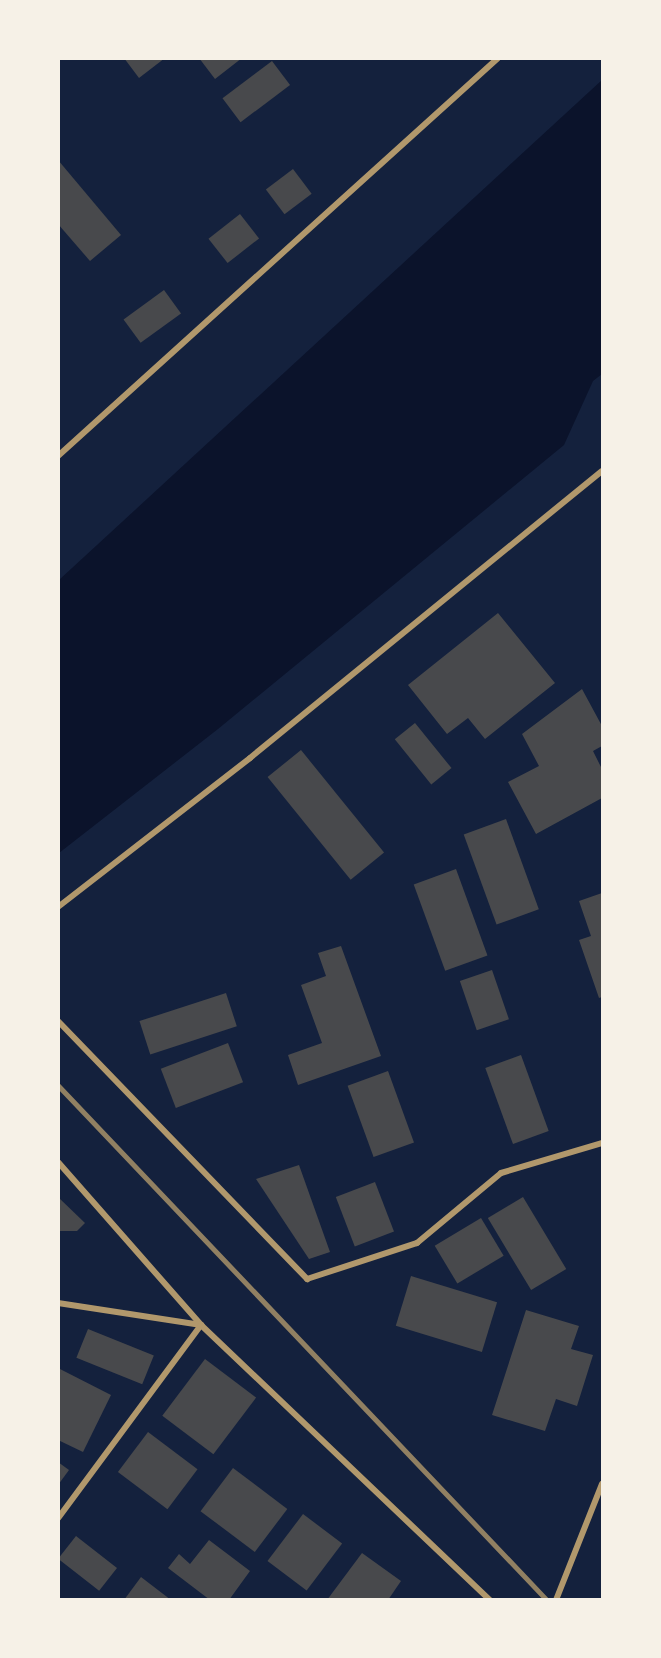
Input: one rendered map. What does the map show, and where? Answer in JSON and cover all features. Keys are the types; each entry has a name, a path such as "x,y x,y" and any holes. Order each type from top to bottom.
{"street":[{"path":"58,456 498,58"},
{"path":"58,906 250,758 603,471"},
{"path":"58,1022 307,1279 417,1243 501,1173 603,1143"},
{"path":"58,1162 201,1324 490,1599"},
{"path":"58,1303 201,1324"},
{"path":"58,1518 201,1324"},
{"path":"556,1599 602,1489"}],"water":[{"path":"602,80 602,374 593,381 564,445 218,729 59,853 59,580"}],"building":[{"path":"124,58 165,58 139,78"},
{"path":"199,58 242,58 215,79"},
{"path":"272,61 290,85 241,122 222,98"},
{"path":"58,160 121,235 90,261 58,224"},
{"path":"293,169 312,194 285,214 266,189"},
{"path":"240,214 259,238 228,263 208,239"},
{"path":"164,290 181,313 141,343 124,319"},
{"path":"498,613 555,683 485,739 468,718 447,734 408,685"},
{"path":"582,689 602,726 602,746 593,751 602,769 602,798 536,834 508,782 539,766 522,734"},
{"path":"415,723 452,768 431,784 395,739"},
{"path":"301,750 384,853 351,880 268,777"},
{"path":"506,819 539,909 497,925 464,834"},
{"path":"456,869 487,955 445,971 414,884"},
{"path":"602,893 602,997 599,998 579,940 591,936 579,901"},
{"path":"341,946 381,1056 298,1085 288,1055 322,1043 301,985 326,976 318,953"},
{"path":"492,970 509,1019 477,1030 460,981"},
{"path":"226,993 237,1026 150,1054 139,1021"},
{"path":"228,1043 243,1082 176,1108 161,1069"},
{"path":"521,1055 549,1131 513,1144 485,1068"},
{"path":"388,1071 414,1142 374,1157 348,1086"},
{"path":"299,1165 330,1252 309,1259 256,1179"},
{"path":"375,1182 394,1231 355,1247 336,1197"},
{"path":"58,1197 85,1223 77,1231 58,1231"},
{"path":"523,1197 566,1269 531,1290 488,1218"},
{"path":"481,1218 504,1256 457,1284 435,1246"},
{"path":"411,1276 497,1302 482,1352 396,1326"},
{"path":"526,1310 579,1326 571,1349 593,1355 577,1406 556,1399 545,1431 492,1415"},
{"path":"88,1329 154,1356 142,1384 76,1358"},
{"path":"205,1359 256,1398 213,1454 162,1416"},
{"path":"58,1368 111,1395 83,1452 58,1440"},
{"path":"148,1432 198,1469 167,1509 118,1472"},
{"path":"58,1462 69,1470 58,1485"},
{"path":"233,1468 287,1509 255,1552 201,1511"},
{"path":"303,1514 342,1543 307,1591 267,1561"},
{"path":"76,1536 117,1568 99,1591 58,1559"},
{"path":"209,1540 250,1571 229,1600 210,1600 168,1568 179,1554 190,1564"},
{"path":"362,1553 401,1581 388,1600 327,1600"},
{"path":"141,1577 171,1600 124,1600"}],"railway":[{"path":"58,1085 547,1600"}]}
